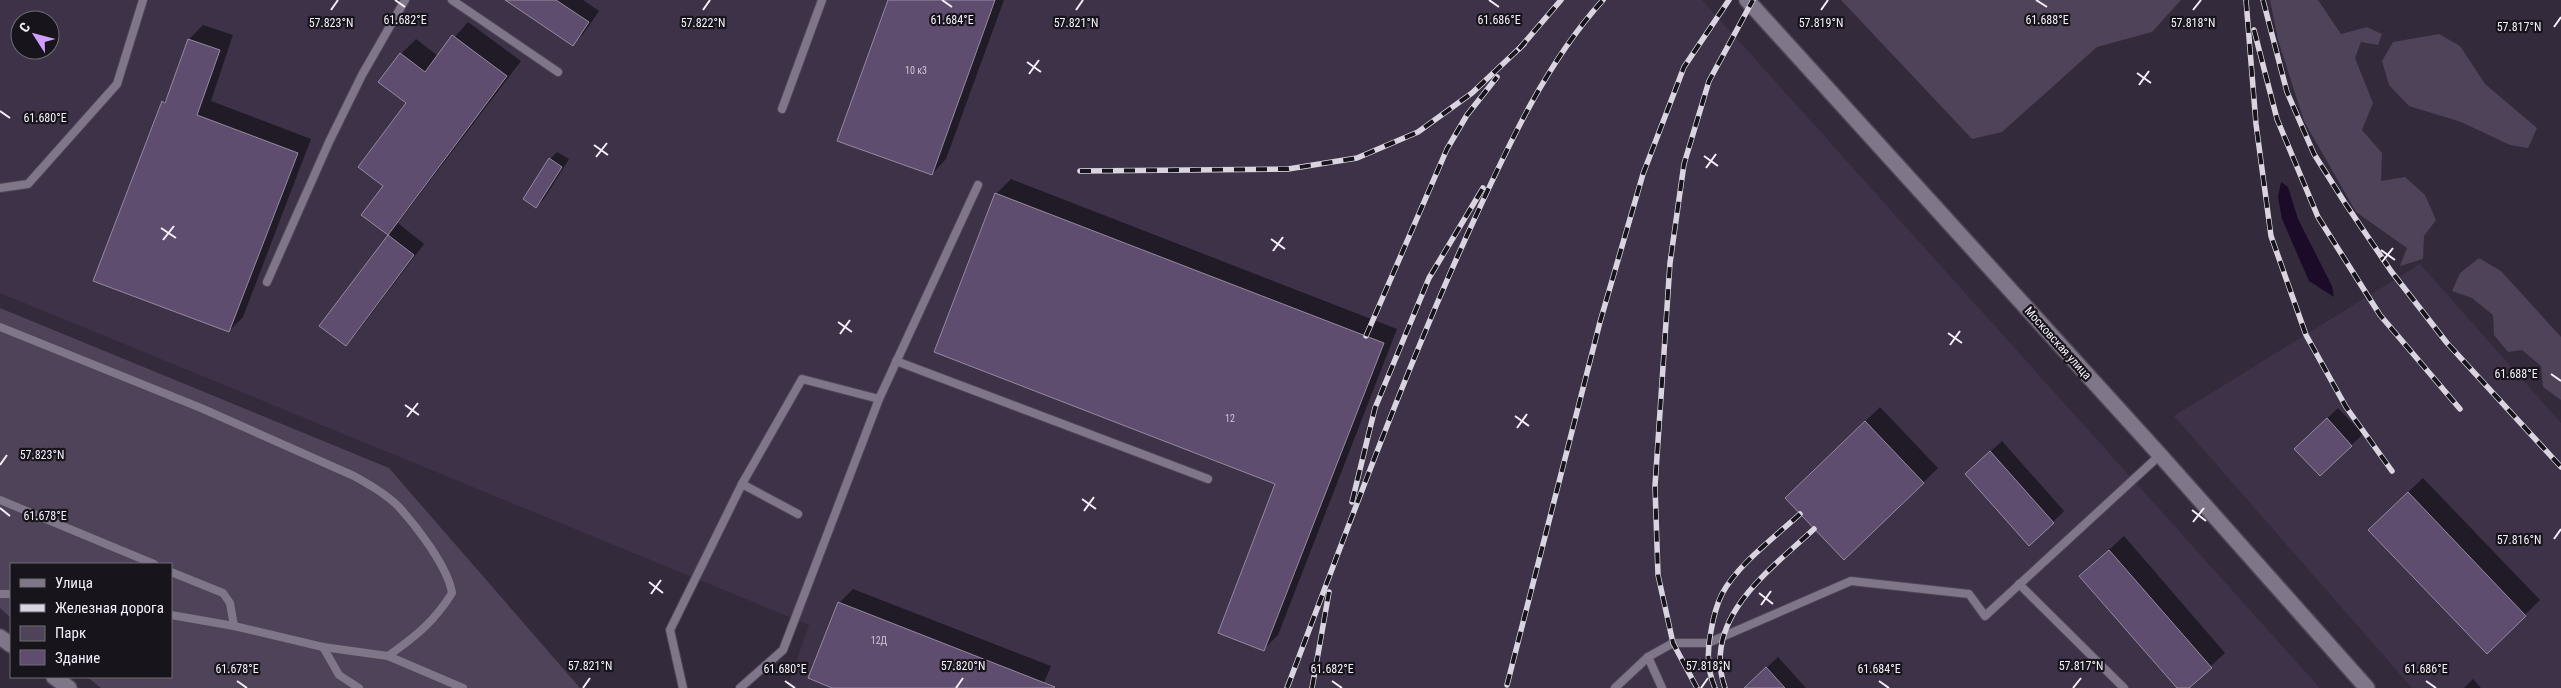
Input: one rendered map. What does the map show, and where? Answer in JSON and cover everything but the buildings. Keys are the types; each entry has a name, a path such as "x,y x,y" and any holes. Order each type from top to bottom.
{"street":[{"name":"Московская улица","path":"1747,0 2160,455 2367,688"},
{"path":"55,678 69,688"}],"lane":[{"path":"0,188 28,184 117,84 143,0"},
{"path":"267,282 358,83 405,0"},
{"path":"452,0 558,72"},
{"path":"782,109 822,0"},
{"path":"740,688 783,650 879,399 978,184"},
{"path":"0,327 201,408 354,476 377,490 399,507 442,564 450,580 452,593 438,616 410,641 388,656"},
{"path":"896,361 1208,479"},
{"path":"683,688 670,630 742,484 802,380 879,399"},
{"path":"1615,688 1648,657 1673,644 1708,643 1851,582 1969,594 1985,616 2160,455"},
{"path":"742,484 798,514"},
{"path":"0,500 152,563"},
{"path":"172,572 223,594 230,603 234,626"},
{"path":"2019,584 2124,688"},
{"path":"172,615 234,626 323,647 388,656 463,688"},
{"path":"323,647 339,675 359,688"},
{"path":"1648,657 1662,688"}],"shaded area":[{"path":"0,0 1702,0 2320,688 787,688 809,625 0,293"},
{"path":"2281,182 2288,187 2298,219 2332,286 2334,297 2309,281 2282,219 2278,197"},
{"path":"2420,264 2561,423 2561,688 2412,688 2174,416"}],"green space":[{"path":"1841,0 2181,0 2152,32 2097,47 2002,132 1972,139"},
{"path":"2270,0 2318,0 2341,34 2367,27 2382,34 2378,45 2361,42 2355,58 2373,103 2362,130 2382,153 2381,181 2405,177 2425,195 2436,220 2424,236 2423,259 2400,266 2407,248 2356,212 2304,121 2278,40"},
{"path":"2439,34 2460,46 2485,84 2537,128 2528,148 2510,145 2461,122 2409,106 2389,85 2382,61 2393,42"},
{"path":"2479,258 2501,271 2561,337 2561,400 2543,387 2541,366 2522,350 2508,352 2494,335 2493,315 2472,298 2452,291 2460,273"},
{"path":"0,308 389,468 580,688 101,688 88,678 172,678 172,563 10,563 10,617 0,608"}],"railway":[{"path":"1519,49 1561,0"},
{"path":"1287,688 1400,393 1474,220 1515,134 1546,77 1583,24 1603,0"},
{"path":"1507,685 1600,322 1643,174 1684,67 1729,0"},
{"path":"1697,688 1673,643 1658,575 1655,486 1670,263 1684,164 1709,81 1753,0"},
{"path":"2246,0 2256,124 2271,236 2306,335 2346,407 2392,471"},
{"path":"2263,0 2287,92 2314,154 2345,203 2391,271 2447,343 2561,467"},
{"path":"2254,30 2277,119 2318,217 2380,315 2460,409"},
{"path":"1080,171 1288,169 1357,158 1418,132 1472,93 1524,44"},
{"path":"1366,336 1447,149 1467,115 1497,77"},
{"path":"1352,502 1375,408 1429,278 1483,188"},
{"path":"1715,688 1708,660 1709,645 1714,617 1722,594 1737,572 1800,514"},
{"path":"1725,688 1720,663 1723,639 1731,618 1744,598 1760,579 1814,529"},
{"path":"1312,688 1329,592"}]}
